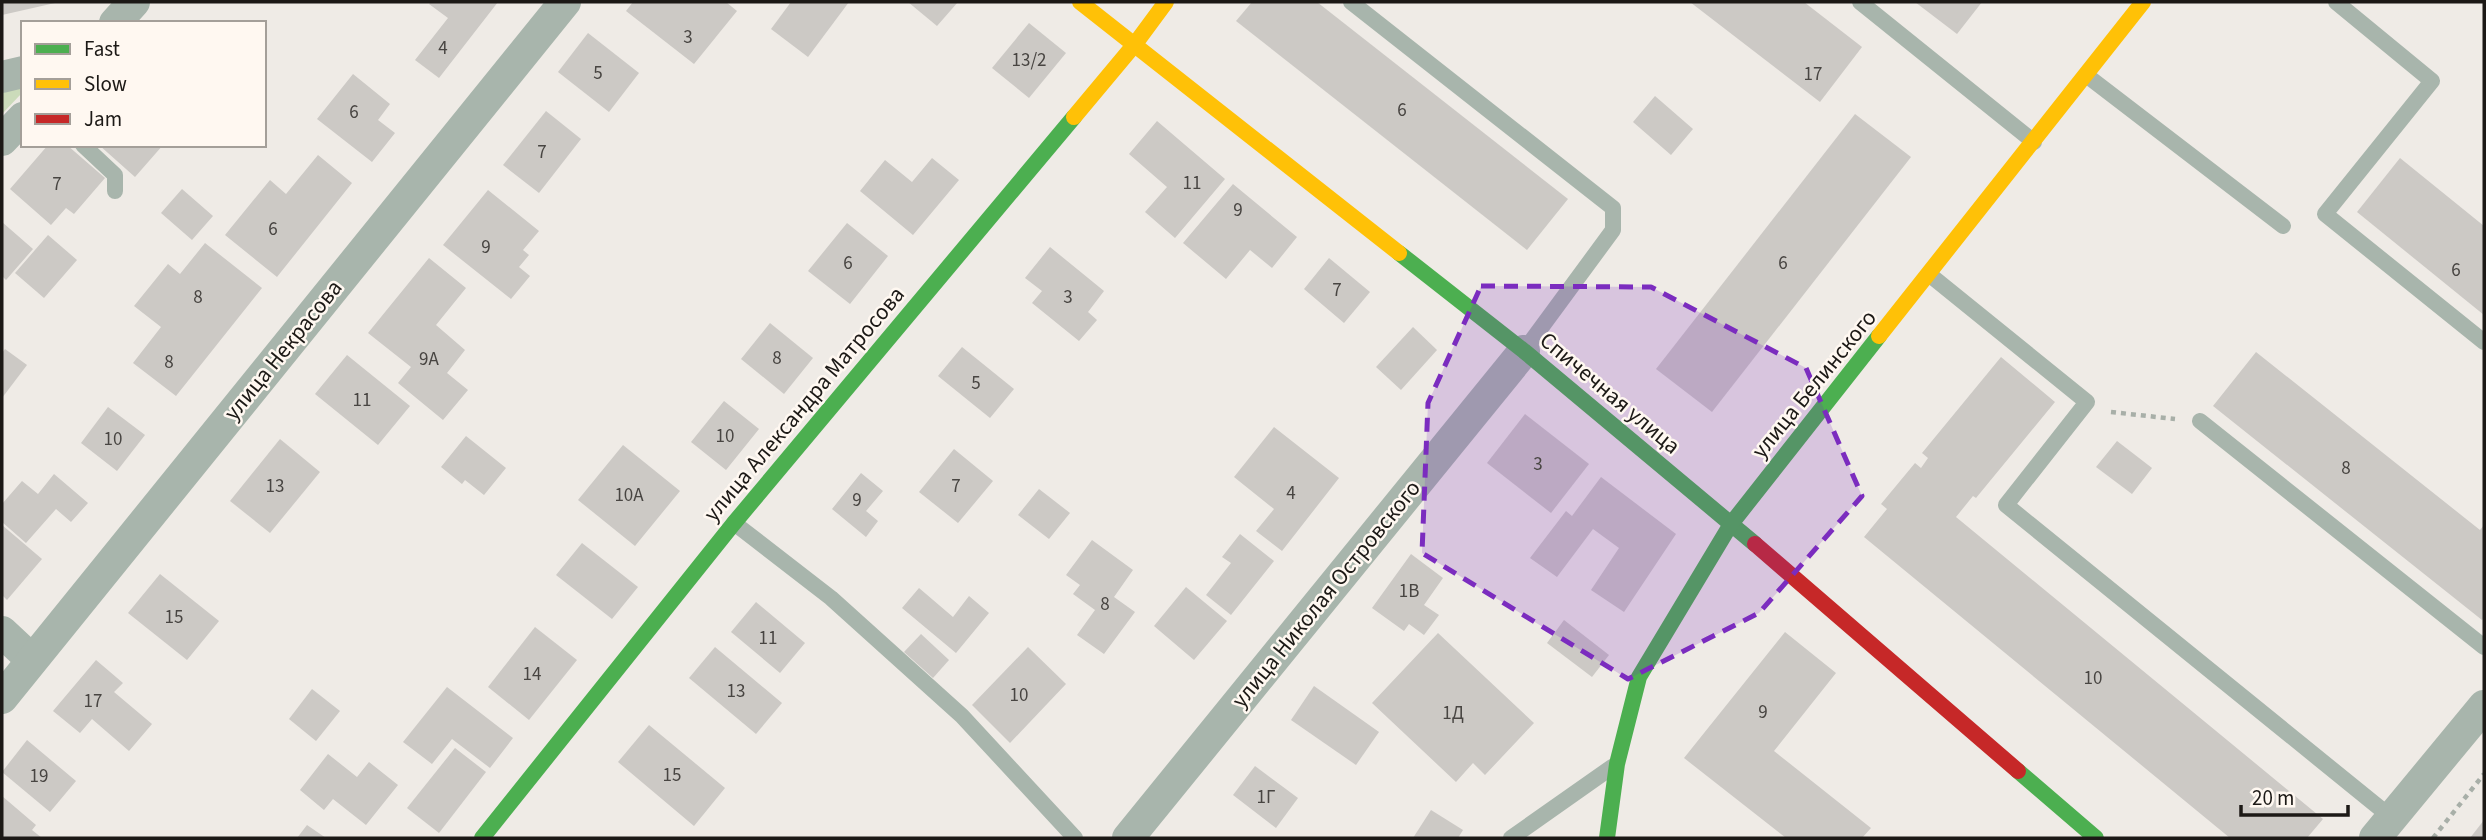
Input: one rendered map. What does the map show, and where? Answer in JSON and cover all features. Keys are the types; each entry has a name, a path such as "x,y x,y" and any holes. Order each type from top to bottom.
{"street":[{"path":"117,21 134,2"},
{"name":"улица Некрасова","path":"2,698 565,2"},
{"name":"Спичечная улица","path":"1080,2 1524,351 1731,524 2096,838"},
{"name":"улица Александра Матросова","path":"482,838 734,523 1135,44 1166,2"},
{"name":"улица Белинского","path":"1607,838 1616,764 1639,677 1731,524 2143,2"},
{"path":"2,76 21,72"},
{"path":"2,140 21,120"},
{"name":"улица Николая Островского","path":"1128,838 1524,351"},
{"path":"2,632 32,660"},
{"path":"2384,828 2484,706"}],"lane":[{"path":"1351,2 1613,208 1613,230 1524,351"},
{"path":"1860,2 2034,142"},
{"path":"2336,2 2432,81 2325,214 2484,342"},
{"path":"2086,75 2283,226"},
{"path":"85,147 115,174 114,191"},
{"path":"1930,275 2087,402 2006,505 2384,828"},
{"path":"2200,421 2484,647"},
{"path":"734,523 831,598 962,716 1075,838"},
{"path":"1511,838 1616,764"}],"path":[{"path":"2087,402 2115,414 2200,421"},
{"path":"2433,838 2484,774"}],"highlighted area":[{"path":"1481,286 1651,287 1806,368 1862,496 1759,613 1628,679 1422,553 1428,403"}],"green space":[{"path":"21,85 21,94 2,114 2,90"}],"building":[{"path":"2,2 54,2 55,3 2,15"},
{"path":"498,2 439,78 415,60 448,18 429,4"},
{"path":"633,2 726,2 737,11 694,64 626,11"},
{"path":"791,2 849,2 808,57 771,29"},
{"path":"908,2 958,2 937,26"},
{"path":"1252,2 1317,2 1568,199 1527,250 1236,21"},
{"path":"1690,2 1804,2 1862,47 1820,102"},
{"path":"1915,2 1982,2 1957,34"},
{"path":"1029,23 1066,53 1029,98 992,68"},
{"path":"588,33 639,73 609,112 558,72"},
{"path":"353,74 390,104 378,120 395,133 372,162 317,119"},
{"path":"1655,96 1693,129 1671,155 1633,122"},
{"path":"546,111 581,139 539,193 503,165"},
{"path":"1855,114 1911,157 1712,412 1656,369"},
{"path":"1157,121 1225,179 1175,238 1145,212 1167,187 1129,154"},
{"path":"46,147 69,147 105,178 74,214 66,208 51,225 10,189"},
{"path":"101,147 161,147 135,177"},
{"path":"318,155 352,183 277,277 225,235 270,180 286,194"},
{"path":"932,158 959,180 913,235 860,191 885,160 912,182"},
{"path":"2400,158 2484,226 2484,315 2357,212"},
{"path":"1233,184 1297,237 1272,268 1250,250 1226,279 1183,243"},
{"path":"182,189 213,216 192,240 161,213"},
{"path":"488,190 539,231 523,250 529,255 519,267 530,276 511,299 443,245"},
{"path":"2,222 33,249 6,280 2,276"},
{"path":"847,223 888,256 850,304 808,271"},
{"path":"48,235 77,260 44,298 15,273"},
{"path":"205,243 262,288 176,396 133,363 161,327 134,306 168,264 180,274"},
{"path":"1050,247 1104,291 1088,312 1097,320 1079,341 1032,303 1042,291 1025,278"},
{"path":"429,258 466,288 436,325 465,350 447,373 468,390 443,420 398,383 411,367 368,333"},
{"path":"1329,258 1370,292 1344,323 1304,289"},
{"path":"770,323 813,358 784,394 741,359"},
{"path":"1413,327 1437,350 1401,390 1376,367"},
{"path":"962,347 1014,389 990,418 938,376"},
{"path":"5,349 27,365 2,398 2,353"},
{"path":"2256,352 2480,530 2484,525 2482,620 2213,406"},
{"path":"347,355 410,406 378,445 315,394"},
{"path":"2001,357 2055,402 1976,498 1973,496 1956,517 2323,819 2307,838 2230,838 1864,537 1887,509 1881,504 1915,463 1921,468 1928,458 1922,453"},
{"path":"724,401 759,429 726,470 691,442"},
{"path":"108,407 145,435 117,471 81,443"},
{"path":"1525,414 1589,464 1551,513 1487,463"},
{"path":"1274,427 1339,478 1282,551 1256,531 1274,509 1234,477"},
{"path":"466,436 506,468 484,495 465,480 462,484 441,467"},
{"path":"280,439 320,472 270,533 230,501"},
{"path":"2117,441 2152,468 2132,494 2096,467"},
{"path":"623,445 680,491 635,546 578,500"},
{"path":"954,449 993,481 958,523 919,492"},
{"path":"861,473 883,491 866,511 878,521 866,537 832,509"},
{"path":"54,474 88,503 71,522 56,509 26,543 2,522 2,504 22,481 38,494"},
{"path":"1601,477 1676,534 1624,612 1591,590 1619,548 1593,529 1557,577 1530,558 1566,511 1572,516"},
{"path":"1039,489 1070,513 1049,539 1018,515"},
{"path":"2,525 42,559 7,600 2,595"},
{"path":"1240,534 1274,561 1231,615 1206,595 1231,563 1222,557"},
{"path":"1092,540 1133,570 1114,597 1135,612 1104,654 1077,635 1095,610 1073,594 1080,585 1066,575"},
{"path":"582,543 638,587 612,619 556,575"},
{"path":"1411,554 1443,578 1424,605 1439,615 1424,635 1409,624 1404,631 1372,608"},
{"path":"160,574 219,621 187,660 128,613"},
{"path":"1186,587 1227,621 1194,660 1154,626"},
{"path":"919,588 953,617 969,596 989,613 956,653 902,608"},
{"path":"756,602 805,643 780,673 731,632"},
{"path":"1564,620 1609,655 1592,677 1547,643"},
{"path":"535,627 577,660 529,720 488,687"},
{"path":"1785,632 1836,673 1774,751 1871,828 1862,838 1786,838 1684,758"},
{"path":"1438,633 1534,723 1485,775 1473,763 1456,782 1372,703"},
{"path":"921,634 949,660 933,678 904,652"},
{"path":"715,647 782,703 756,734 689,678"},
{"path":"1028,647 1066,684 1010,743 972,705"},
{"path":"96,660 123,683 114,692 152,724 129,751 92,719 80,733 53,711"},
{"path":"1314,686 1379,732 1356,765 1291,720"},
{"path":"447,687 513,738 490,768 452,739 432,764 403,742"},
{"path":"312,689 340,711 316,741 289,719"},
{"path":"649,725 725,788 694,826 618,762"},
{"path":"27,740 76,781 50,812 2,772"},
{"path":"455,748 486,772 439,833 407,808"},
{"path":"328,754 357,777 369,762 398,785 366,825 333,799 324,810 300,790"},
{"path":"1255,766 1298,798 1276,828 1233,795"},
{"path":"2,796 36,825 32,830 42,838 2,838"},
{"path":"1431,810 1463,830 1458,838 1413,838"},
{"path":"2484,820 2484,838 2470,838"},
{"path":"307,825 326,838 297,838"}],"traffic: fast":[{"path":"482,838 734,523 1074,117"},
{"path":"1399,253 1524,351 1755,544"},
{"path":"1607,838 1617,764 1639,677 1731,524 1879,336"},
{"path":"2018,771 2096,838"}],"traffic: slow":[{"path":"1080,2 1399,253"},
{"path":"1074,117 1166,2"},
{"path":"1879,336 2143,2"}],"traffic: jam":[{"path":"1755,544 2018,771"}]}
